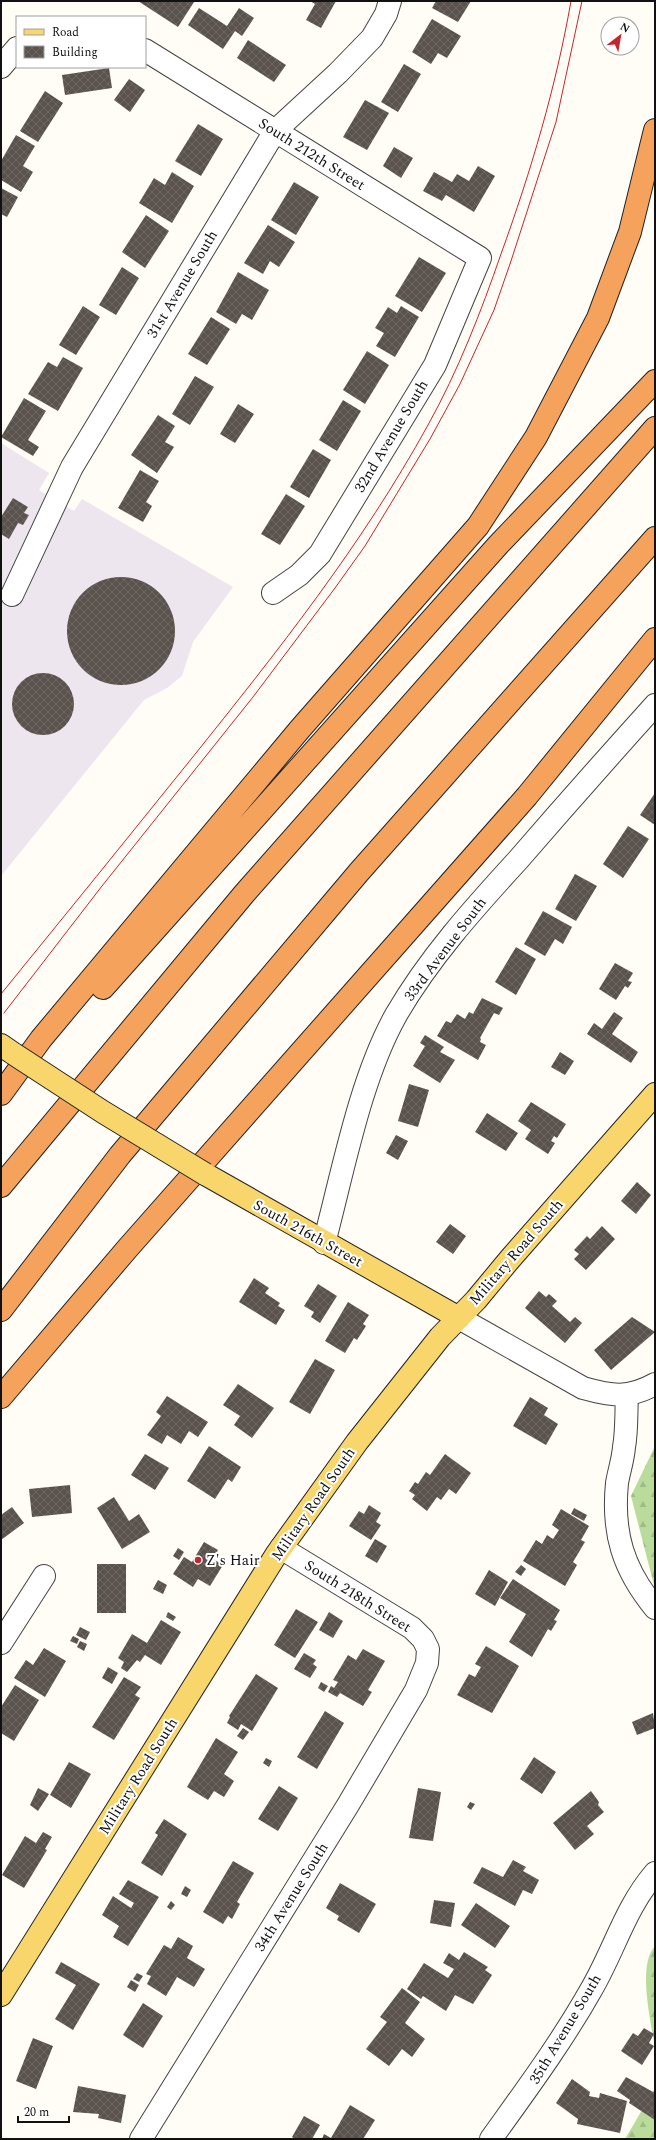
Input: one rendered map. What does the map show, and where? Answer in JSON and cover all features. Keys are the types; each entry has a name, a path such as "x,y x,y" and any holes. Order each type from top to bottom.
{"highway":[{"path":"1,1094 41,1039 285,748 478,526 536,437 598,318 630,232 655,130"},
{"path":"1,1107 62,1034 500,544 655,381"},
{"path":"1,1186 244,894 655,428"},
{"path":"1,1310 140,1131 359,872 655,538"},
{"path":"1,1397 132,1243 526,796 655,639"}],"main road":[{"name":"South 216th Street","path":"8,1049 103,1112 205,1174 324,1243 459,1318"},
{"name":"Military Road South","path":"1,1995 281,1548 357,1442 440,1337 476,1300 510,1258 655,1094"}],"street":[{"name":"31st Avenue South","path":"12,595 72,467 275,130 338,74 372,38 386,14 390,1"},
{"path":"1,67 16,49"},
{"name":"South 212th Street","path":"146,51 480,258"},
{"name":"32nd Avenue South","path":"273,593 299,575 320,554 435,365 480,258"},
{"name":"33rd Avenue South","path":"324,1243 369,1081 396,1016 428,966 481,901 655,705"},
{"name":"South 216th Street","path":"459,1318 583,1388 601,1393 627,1396"},
{"path":"655,1384 643,1391 627,1396 624,1447 617,1482 615,1509 622,1553 630,1573 655,1608"},
{"name":"South 218th Street","path":"281,1548 412,1628 423,1639 428,1649"},
{"path":"1,1643 44,1576"},
{"name":"34th Avenue South","path":"141,2139 344,1812 412,1696 424,1675 428,1649"},
{"name":"35th Avenue South","path":"491,2139 554,2053 592,1988 625,1917 646,1884 655,1873"}],"shaded area":[{"path":"1,443 49,473 39,490 74,511 82,499 233,587 193,642 182,676 167,688 144,700 1,876"}],"green space":[{"path":"655,1446 655,1589 631,1496"},
{"path":"655,1946 655,2047 648,2009 646,1980 647,1966 650,1955"},
{"path":"655,2088 655,2139 625,2139"}],"building":[{"path":"138,1 192,1 194,2 178,27"},
{"path":"310,1 336,1 321,28 306,20 315,4"},
{"path":"436,1 471,1 458,22 432,8"},
{"path":"199,8 227,26 239,8 254,18 242,36 235,31 223,49 188,25"},
{"path":"432,19 461,36 447,58 438,53 431,64 412,52"},
{"path":"248,40 286,65 274,82 237,58"},
{"path":"404,64 421,74 398,112 381,102"},
{"path":"109,68 112,88 65,95 62,75"},
{"path":"129,79 145,90 130,112 114,100"},
{"path":"45,91 63,103 38,142 20,131"},
{"path":"365,100 389,113 367,150 343,137"},
{"path":"198,124 223,139 201,176 175,161"},
{"path":"16,135 35,146 23,166 33,172 21,192 1,180 1,161"},
{"path":"394,147 413,158 401,178 383,166"},
{"path":"478,166 495,176 474,212 446,195 442,201 423,191 434,172 452,182 457,174 469,181"},
{"path":"172,172 194,186 172,223 139,203 154,178 165,185"},
{"path":"294,182 319,197 296,235 271,220"},
{"path":"1,188 18,197 7,217 1,214"},
{"path":"146,215 169,231 145,268 122,252"},
{"path":"268,225 295,242 279,267 270,261 263,274 244,263"},
{"path":"419,257 446,273 422,312 395,296"},
{"path":"122,267 139,278 116,315 99,305"},
{"path":"238,272 269,290 252,320 242,314 236,324 216,312"},
{"path":"83,306 100,317 76,355 59,345"},
{"path":"401,306 419,317 395,357 376,346 384,333 375,328 388,307 397,313"},
{"path":"211,317 230,329 207,365 188,354"},
{"path":"367,351 389,365 365,404 343,390"},
{"path":"63,357 83,368 58,411 28,394 48,362 57,367"},
{"path":"195,376 214,387 190,425 172,414"},
{"path":"24,398 46,411 28,440 39,447 33,456 1,437"},
{"path":"343,400 361,411 337,451 319,440"},
{"path":"238,404 254,414 235,443 220,434"},
{"path":"158,415 175,426 165,442 174,447 157,473 131,455"},
{"path":"313,449 331,460 309,498 290,487"},
{"path":"140,470 159,481 146,502 152,506 143,522 118,508"},
{"path":"286,494 305,506 280,545 261,534"},
{"path":"13,498 28,507 24,513 29,515 23,525 18,523 9,539 1,534 1,517"},
{"path":"121,577 142,581 159,593 171,610 175,631 171,652 159,669 142,681 121,685 100,681 83,669 71,652 67,631 71,610 83,593 100,581"},
{"path":"37,673 49,673 65,682 72,692 74,704 72,716 65,726 49,735 37,735 26,730 17,721 12,710 12,698 17,687 26,678"},
{"path":"655,793 655,825 640,815"},
{"path":"628,826 649,839 623,878 603,864"},
{"path":"575,874 597,886 576,921 555,909"},
{"path":"543,911 572,927 563,944 555,939 545,956 524,944"},
{"path":"516,947 536,959 516,995 495,982"},
{"path":"615,963 633,973 628,981 632,982 628,988 625,986 616,1000 599,989"},
{"path":"482,998 503,1008 499,1015 494,1013 480,1038 480,1042 486,1045 478,1060 437,1036 446,1021 451,1023 457,1014 465,1019 469,1012 473,1014"},
{"path":"614,1012 623,1018 612,1034 638,1052 631,1063 587,1034 594,1023 602,1029"},
{"path":"425,1035 444,1047 440,1052 455,1060 440,1083 413,1066 425,1046 420,1043"},
{"path":"560,1052 574,1061 565,1075 551,1067"},
{"path":"409,1084 429,1090 418,1127 398,1121"},
{"path":"531,1102 566,1124 557,1138 554,1136 551,1141 555,1143 548,1154 525,1139 531,1130 518,1121"},
{"path":"487,1113 518,1133 506,1151 475,1132"},
{"path":"396,1135 408,1141 398,1160 386,1153"},
{"path":"637,1182 651,1195 636,1214 621,1201"},
{"path":"450,1224 466,1236 453,1254 436,1242"},
{"path":"602,1226 615,1239 586,1270 574,1259 579,1254 574,1250 587,1236 590,1239"},
{"path":"254,1278 269,1288 265,1293 280,1303 278,1306 285,1310 276,1325 239,1302"},
{"path":"318,1284 337,1296 320,1323 311,1317 314,1312 304,1306"},
{"path":"539,1291 546,1297 549,1294 557,1301 552,1306 570,1322 575,1317 582,1323 565,1343 525,1308"},
{"path":"348,1302 369,1315 363,1324 366,1326 357,1340 354,1338 345,1353 325,1341"},
{"path":"632,1317 655,1332 611,1370 594,1350"},
{"path":"315,1359 335,1370 310,1414 289,1402"},
{"path":"238,1384 274,1408 252,1438 234,1425 240,1416 223,1405"},
{"path":"167,1396 208,1422 198,1437 189,1431 181,1444 167,1435 162,1444 147,1435 161,1416 156,1412"},
{"path":"530,1397 548,1408 544,1415 558,1424 546,1445 513,1426"},
{"path":"209,1446 241,1467 232,1482 228,1479 215,1499 187,1481"},
{"path":"145,1454 169,1468 155,1490 131,1475"},
{"path":"445,1454 471,1473 456,1494 449,1489 441,1500 437,1497 427,1511 412,1499 415,1495 409,1491 415,1482 418,1484 426,1472 430,1475"},
{"path":"70,1485 72,1513 32,1517 29,1489"},
{"path":"114,1497 129,1521 139,1514 150,1532 122,1549 97,1508"},
{"path":"369,1505 381,1513 376,1522 381,1525 371,1540 349,1526 359,1511 364,1514"},
{"path":"12,1507 24,1523 1,1540 1,1515"},
{"path":"574,1508 587,1515 584,1521 571,1514"},
{"path":"561,1509 589,1526 581,1540 585,1542 573,1562 577,1565 565,1586 523,1561 536,1540 542,1544 547,1535 553,1539 559,1530 552,1525"},
{"path":"375,1539 387,1546 377,1563 365,1556"},
{"path":"204,1542 218,1550 213,1559 223,1565 210,1586 198,1579 193,1587 173,1574 184,1557 192,1562"},
{"path":"178,1548 184,1552 179,1560 173,1556"},
{"path":"97,1564 126,1564 126,1613 97,1613"},
{"path":"521,1565 526,1569 521,1576 515,1572"},
{"path":"489,1570 508,1582 495,1606 475,1594"},
{"path":"513,1579 560,1610 554,1620 557,1621 551,1631 548,1629 532,1657 509,1642 526,1614 500,1598"},
{"path":"158,1580 167,1585 163,1594 153,1589"},
{"path":"296,1609 318,1622 295,1658 274,1645"},
{"path":"168,1612 176,1617 173,1621 166,1617"},
{"path":"329,1612 343,1621 333,1638 319,1630"},
{"path":"161,1620 181,1632 161,1665 145,1655 140,1662 137,1660 127,1672 121,1668 124,1662 118,1658 132,1634 147,1643"},
{"path":"80,1627 90,1632 86,1640 76,1635"},
{"path":"73,1636 79,1639 77,1644 70,1641"},
{"path":"80,1641 87,1644 84,1651 77,1647"},
{"path":"486,1646 519,1666 492,1713 457,1695 469,1674 475,1677 481,1667 475,1664"},
{"path":"44,1648 66,1661 45,1697 14,1678 26,1660 33,1665"},
{"path":"363,1649 385,1661 368,1690 372,1692 363,1706 340,1693 337,1697 328,1692 331,1686 334,1688 338,1682 333,1680 348,1655 356,1660"},
{"path":"304,1653 316,1660 313,1664 317,1667 310,1678 294,1669"},
{"path":"108,1667 118,1673 112,1684 102,1678"},
{"path":"256,1674 278,1688 252,1731 241,1724 238,1730 227,1723 230,1717 229,1716"},
{"path":"124,1677 141,1687 135,1695 140,1698 114,1740 92,1727"},
{"path":"321,1682 328,1686 324,1692 318,1688"},
{"path":"15,1685 39,1700 14,1741 1,1733 1,1707"},
{"path":"325,1711 344,1723 317,1769 297,1757"},
{"path":"653,1713 655,1728 637,1735 632,1722"},
{"path":"243,1728 249,1732 243,1740 237,1736"},
{"path":"216,1738 238,1752 224,1774 234,1781 224,1797 214,1791 208,1800 187,1787"},
{"path":"534,1757 556,1772 542,1794 520,1779"},
{"path":"266,1758 272,1761 269,1767 263,1763"},
{"path":"69,1762 91,1774 71,1808 50,1795"},
{"path":"279,1786 298,1798 278,1831 258,1819"},
{"path":"38,1788 49,1794 38,1811 30,1805"},
{"path":"418,1788 441,1792 433,1841 409,1838"},
{"path":"591,1791 599,1802 598,1805 604,1812 587,1826 594,1834 575,1850 553,1823"},
{"path":"470,1802 475,1804 471,1810 467,1807"},
{"path":"164,1819 187,1834 162,1876 141,1863 158,1835 155,1833"},
{"path":"43,1832 52,1837 45,1849 47,1850 24,1888 2,1875 25,1836 36,1843"},
{"path":"513,1860 526,1867 523,1871 539,1880 532,1894 523,1890 515,1906 473,1883 482,1867 503,1877"},
{"path":"233,1861 254,1873 237,1902 240,1904 232,1919 228,1916 223,1924 203,1912"},
{"path":"128,1880 159,1897 128,1946 113,1937 119,1926 102,1915 113,1896 131,1908 134,1903 119,1894"},
{"path":"340,1883 376,1904 359,1933 337,1920 339,1916 326,1908"},
{"path":"185,1886 191,1890 187,1897 181,1894"},
{"path":"434,1900 455,1903 451,1927 430,1923"},
{"path":"171,1901 175,1905 171,1910 167,1907"},
{"path":"476,1903 510,1926 495,1948 461,1925"},
{"path":"178,1937 193,1946 187,1958 205,1969 194,1987 177,1977 166,1996 147,1984 151,1976 146,1974 164,1945 171,1949"},
{"path":"464,1952 488,1967 485,1970 492,1975 473,2004 455,1995 446,2011 423,1996 421,1999 407,1989 424,1963 448,1978 454,1969 443,1963 449,1953 459,1960"},
{"path":"61,1962 100,1984 73,2030 55,2019 76,1985 55,1973"},
{"path":"137,1973 143,1976 139,1982 133,1979"},
{"path":"131,1980 139,1985 135,1992 127,1987"},
{"path":"402,1988 420,2002 405,2023 425,2039 412,2057 402,2049 389,2066 366,2049 387,2022 380,2017"},
{"path":"143,2003 163,2016 143,2048 123,2035"},
{"path":"644,2028 654,2034 649,2043 654,2046 642,2065 621,2051 633,2033 638,2036"},
{"path":"33,2038 53,2046 36,2089 16,2081"},
{"path":"626,2077 655,2093 655,2120 629,2103 630,2100 617,2091"},
{"path":"572,2079 590,2092 589,2096 599,2098 600,2093 627,2101 620,2133 577,2124 578,2119 556,2103"},
{"path":"78,2086 126,2095 121,2123 98,2118 99,2114 73,2112"},
{"path":"350,2105 375,2120 363,2139 322,2139 324,2134 331,2138"},
{"path":"304,2116 320,2125 312,2139 295,2139 292,2137"}],"tram line":[{"path":"1,994 287,638 347,555 375,513 428,425 439,405 468,341 512,223 542,129 558,65 571,1"},
{"path":"4,1013 102,886 253,697 335,588 365,546 430,439 460,384 494,310 556,122 582,1"}],"place":[{"name":"Z's Hair","path":"198,1560"}]}
